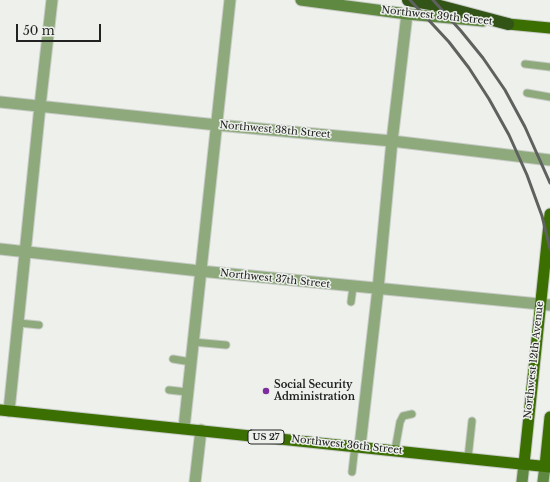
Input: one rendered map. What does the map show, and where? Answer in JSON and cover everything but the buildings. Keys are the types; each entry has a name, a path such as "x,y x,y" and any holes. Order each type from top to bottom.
{"highway":[{"path":"408,0 436,5 508,24"}],"main road":[{"name":"Northwest 39th Street","path":"301,0 407,14 550,28"},
{"name":"Northwest 12th Avenue","path":"522,482 545,305 550,214"},
{"name":"Northwest 36th Street","path":"5,410 548,466"},
{"path":"543,482 548,466 550,417"}],"street":[{"path":"5,410 19,323 52,0"},
{"path":"184,428 230,0"},
{"path":"357,446 378,289 392,141 407,14"},
{"name":"Northwest 38th Street","path":"0,102 217,125 392,141 550,160"},
{"name":"Northwest 37th Street","path":"0,249 353,287 545,305"},
{"path":"195,482 201,430"}],"lane":[{"path":"525,64 550,67"},
{"path":"526,93 550,97"},
{"path":"351,302 353,287"},
{"path":"19,323 39,325"},
{"path":"193,342 226,345"},
{"path":"173,359 191,362"},
{"path":"169,390 188,392"},
{"path":"395,450 400,422 403,416 412,414"},
{"path":"468,458 472,421"},
{"path":"352,472 357,446"}],"railway":[{"path":"410,0 449,42 469,68 489,99 509,135 527,175 542,216 550,249"},
{"path":"433,0 483,58 505,90 525,127 550,183"}],"place":[{"name":"Social Security Administration","path":"266,391"}]}
